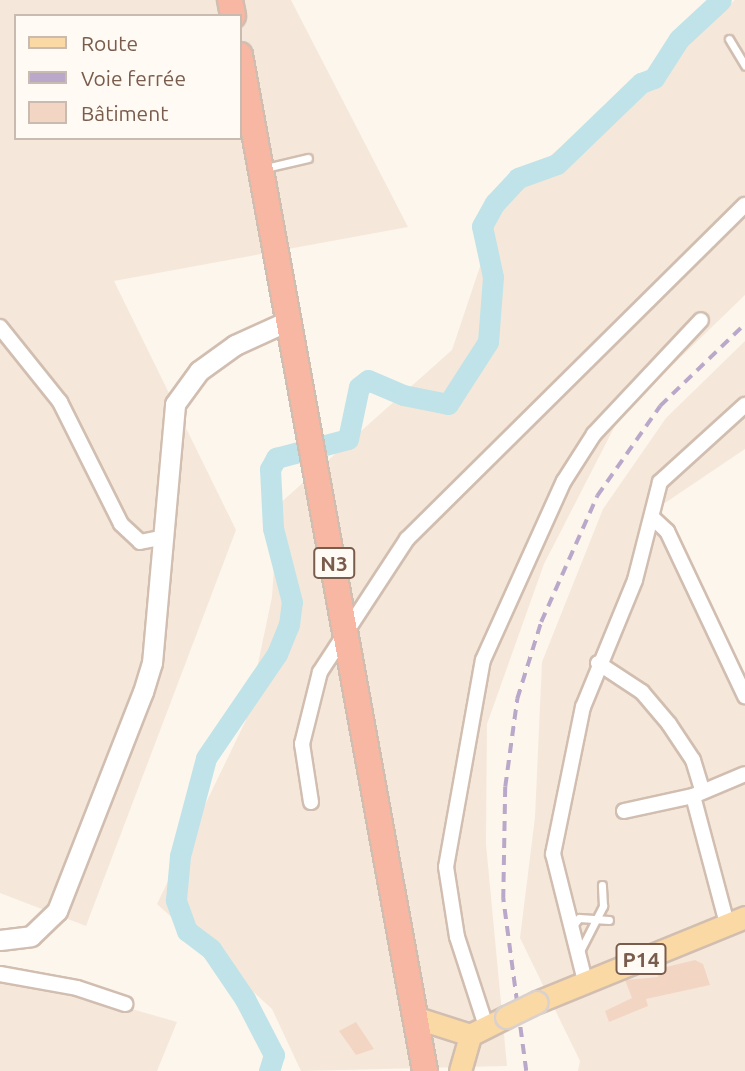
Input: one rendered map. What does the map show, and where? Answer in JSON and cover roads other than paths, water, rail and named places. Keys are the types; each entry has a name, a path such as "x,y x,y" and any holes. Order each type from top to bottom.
{"highway":[{"name":"N3","path":"242,66 425,1071"}],"main road":[{"path":"0,940 31,936 57,912 152,663 170,422 186,385 235,345 290,320"},
{"name":"P14","path":"478,1031 585,981 736,920"},
{"path":"414,1017 478,1031 460,1071"}],"street":[{"path":"311,802 302,744 320,672 345,628 429,515 745,205"},
{"path":"478,1031 457,937 446,867 483,660 564,481 594,434 701,320"},
{"path":"0,327 60,402 121,524 140,542 161,538"},
{"path":"585,981 553,854 579,725 598,663 654,519 660,482 670,470 745,405"},
{"path":"654,519 667,531 745,696"},
{"path":"598,663 642,692 669,724 693,760 697,792 736,920"},
{"path":"624,811 697,792 745,774"},
{"path":"0,974 76,988 125,1004"}],"lane":[{"path":"729,39 745,66"},
{"path":"261,169 308,158"},
{"path":"578,955 603,906 602,885"},
{"path":"570,928 579,918 609,920"}],"waterway":[{"path":"269,1071 274,1055 245,999 211,949 187,931 176,900 180,856 206,758 277,654 289,625 292,602 273,528 270,469 276,458 348,439 359,387 368,380 403,395 448,404 488,342 493,277 482,226 495,203 518,178 557,164 641,83 654,78 679,39 721,0"}],"railway":[{"path":"526,1071 503,899 505,787 517,699 541,622 597,496 660,406 745,324"}]}
